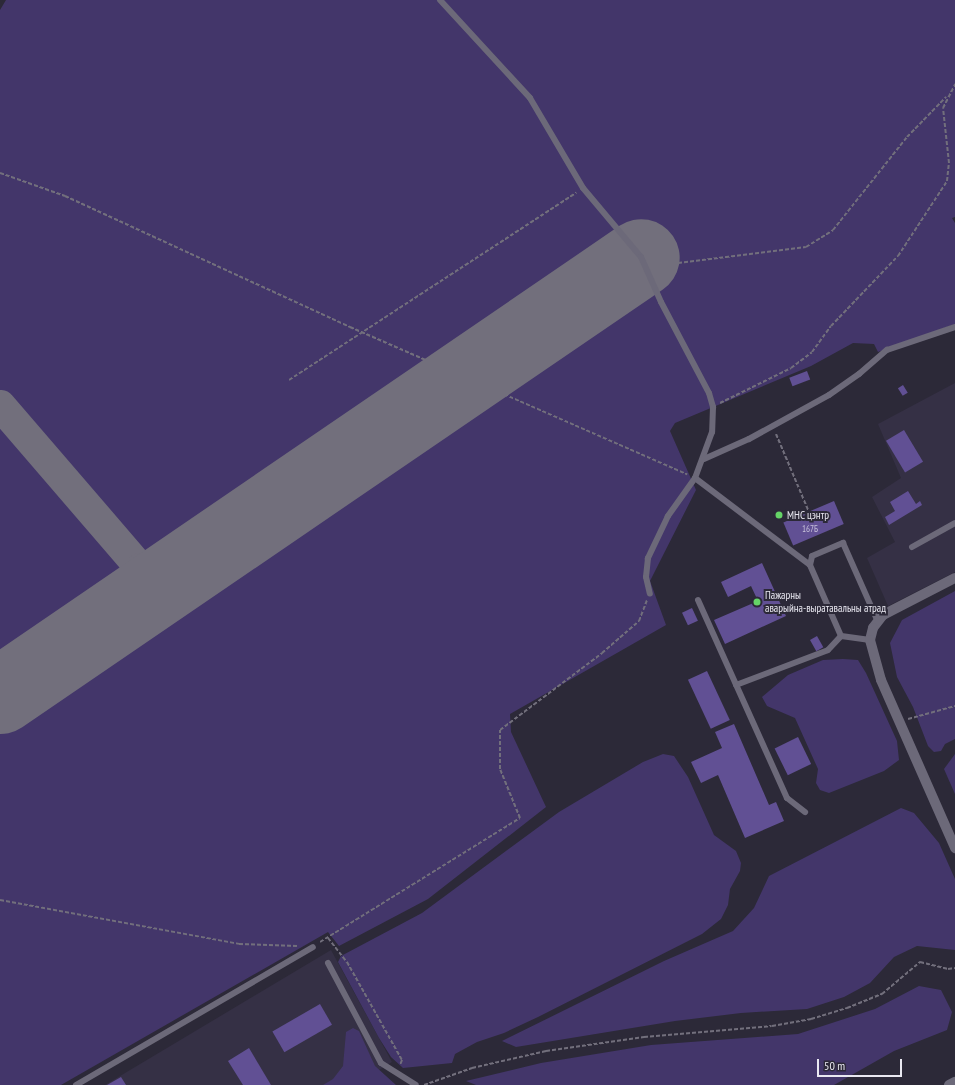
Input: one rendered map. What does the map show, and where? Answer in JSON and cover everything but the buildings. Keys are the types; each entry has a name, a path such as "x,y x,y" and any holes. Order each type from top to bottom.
{"street":[{"path":"955,578 883,615 878,622 870,640 881,680 955,848"},
{"path":"949,1085 955,1082"}],"lane":[{"path":"440,0 530,98 584,188 628,239 645,267 661,302 709,392 713,407 712,432 704,459 695,478 668,516 648,558 646,577 650,594"},
{"path":"704,459 772,426 829,395 887,350 955,328"},
{"path":"695,478 810,565 841,636"},
{"path":"912,547 955,523"},
{"path":"810,565 812,556 843,543 878,622"},
{"path":"698,600 787,798 805,812"},
{"path":"841,636 870,640"},
{"path":"736,685 828,650 841,636"},
{"path":"76,1085 313,947"},
{"path":"328,963 381,1063 416,1085"}],"path":[{"path":"713,407 791,368 812,352 831,326 898,256 947,181 949,164 943,108 948,95 955,84"},
{"path":"645,267 806,247 833,230 907,137 948,95"},
{"path":"0,173 65,196 363,333 695,478"},
{"path":"289,380 584,188"},
{"path":"772,426 809,512"},
{"path":"0,900 239,944 313,947 520,818 500,769 500,730 602,653 639,621 650,594"},
{"path":"899,722 955,706"},
{"path":"328,938 347,962 402,1060 397,1074"},
{"path":"423,1085 472,1068 546,1051 644,1037 772,1026 811,1019 847,1008 882,994 920,962 948,969 955,968"}],"shaded area":[{"path":"6,0 955,0 955,217 952,218 955,223 955,324 878,352 874,344 853,343 811,366 675,423 670,431 696,490 650,581 666,625 510,714 511,732 546,807 428,899 339,946 328,932 61,1085 0,1085 0,10"},
{"path":"955,383 955,572 888,606 867,558 895,542 872,497 901,478 878,424"},
{"path":"955,591 955,739 945,744 941,751 934,752 928,746 913,707 897,677 890,643 902,620"},
{"path":"823,660 858,660 866,673 897,741 899,760 884,771 829,793 820,790 816,783 818,769 795,718 767,706 762,697 788,675"},
{"path":"663,754 674,756 688,777 714,835 736,851 741,863 740,871 730,889 728,905 721,919 702,934 538,1017 504,1033 477,1042 455,1054 452,1063 403,1068 391,1057 379,1038 338,962 341,956 422,913 559,812 643,762"},
{"path":"955,754 955,794 944,769"},
{"path":"901,808 914,813 939,843 955,879 955,950 917,946 894,957 870,983 844,997 807,1009 741,1013 675,1021 516,1047 502,1041 664,961 733,931 754,908 769,876"},
{"path":"331,950 392,1062 355,1085 105,1085"},
{"path":"919,986 941,990 952,1012 947,1030 894,1051 834,1085 476,1085 466,1081 541,1063 651,1045 798,1034 875,1009"},
{"path":"353,1028 359,1031 375,1066 396,1085 323,1085 333,1079 343,1066 346,1032"}],"taxiway":[{"path":"0,405 140,568 146,596"}],"runway":[{"path":"0,695 641,257"}],"place":[{"name":"МНС цэнтр","path":"779,515"},
{"name":"Пажарны аварыйна-выратавальны атрад","path":"757,602"}]}
